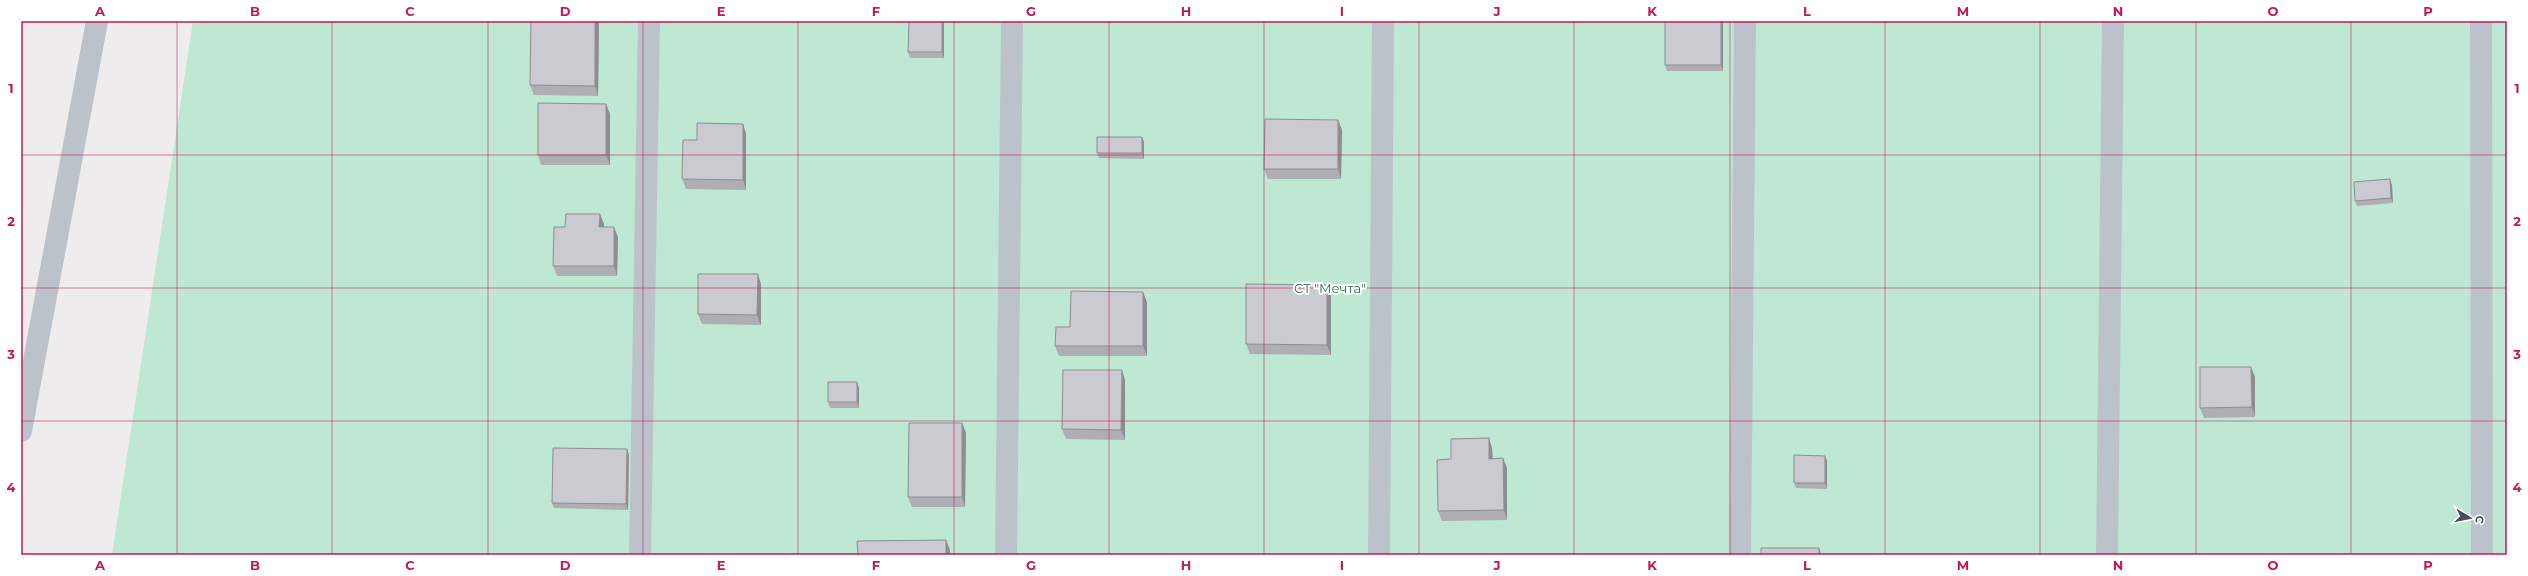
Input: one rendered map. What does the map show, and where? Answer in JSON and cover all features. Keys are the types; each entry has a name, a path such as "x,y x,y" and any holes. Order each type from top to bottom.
{"lane":[{"path":"21,430 97,21"},
{"path":"640,555 649,21"},
{"path":"1006,555 1012,21"},
{"path":"1379,555 1383,21"},
{"path":"1740,555 1745,21"},
{"path":"2107,555 2113,21"},
{"path":"2482,21 2482,555"}],"green space":[{"name":"СТ \"Мечта\"","path":"193,21 2507,21 2507,555 112,555"}],"building":[{"path":"531,21 595,21 595,86 530,85"},
{"path":"909,21 942,21 942,52 908,52"},
{"path":"1665,21 1721,21 1721,65 1665,65"},
{"path":"538,103 606,104 606,155 538,155"},
{"path":"1265,119 1338,120 1338,169 1264,169"},
{"path":"697,123 743,124 743,180 682,179 683,140 697,140"},
{"path":"1097,137 1142,137 1142,153 1097,153"},
{"path":"2390,179 2391,198 2355,201 2354,182"},
{"path":"566,214 600,214 599,227 614,227 614,266 553,266 554,227 565,227"},
{"path":"698,274 758,274 757,315 698,314"},
{"path":"1246,284 1327,285 1327,345 1246,344"},
{"path":"1071,291 1143,292 1143,346 1055,346 1056,327 1070,327"},
{"path":"2200,367 2251,367 2252,407 2200,408"},
{"path":"1063,370 1122,370 1121,430 1062,429"},
{"path":"828,382 857,382 857,402 828,402"},
{"path":"909,423 962,423 962,497 908,497"},
{"path":"1489,438 1489,459 1503,458 1504,510 1438,511 1437,460 1451,459 1451,439"},
{"path":"553,448 627,449 626,504 552,503"},
{"path":"1794,455 1825,456 1825,483 1794,483"},
{"path":"946,540 946,555 858,555 857,541"},
{"path":"1761,548 1819,548 1819,555 1761,555"}]}
